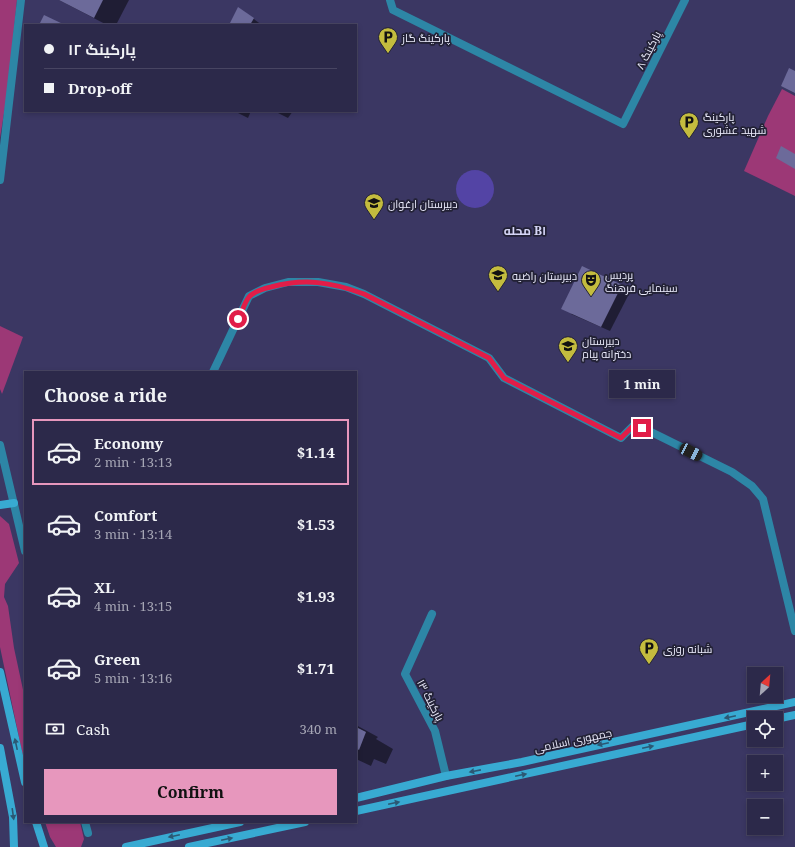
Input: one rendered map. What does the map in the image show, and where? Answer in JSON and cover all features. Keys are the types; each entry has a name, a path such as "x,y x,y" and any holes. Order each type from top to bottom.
{"main road":[{"path":"0,505 14,503"},
{"path":"0,672 24,777"},
{"name":"جمهوری اسلامی","path":"357,798 446,776 522,762 795,702"},
{"path":"783,718 795,715"},
{"path":"711,721 713,733"},
{"name":"جمهوری اسلامی","path":"357,811 747,726"},
{"path":"0,748 13,817 14,847"},
{"path":"0,777 8,787"},
{"path":"36,823 44,847"},
{"path":"126,847 235,823"},
{"path":"189,847 300,823"}],"street":[{"path":"0,180 21,0"},
{"name":"پارکینگ ۸","path":"390,0 393,10 623,124 685,0"},
{"path":"213,371 249,296 265,288 288,282 318,282 346,287 364,294 489,358 504,378 614,435 621,438 635,424 732,472 752,486 763,499 795,631"},
{"path":"0,445 24,547"},
{"name":"پارکینگ ۱۳","path":"432,614 405,674 435,731 446,776"},
{"path":"85,823 88,833"}],"shaded area":[{"path":"0,0 17,0 8,89 0,138"},
{"path":"782,89 795,96 795,196 744,171 768,116"},
{"path":"471,170 479,170 486,173 491,178 494,189 491,200 486,205 479,208 471,208 464,205 459,200 456,193 456,185 459,178 464,173"},
{"path":"0,326 23,337 2,394 0,389"},
{"path":"0,516 9,524 19,563 5,584 4,597 8,606 14,648 24,694 24,761 0,647"},
{"path":"45,823 80,823 84,839 81,847 56,847 50,837"}],"building":[{"path":"59,0 103,0 94,18"},
{"path":"238,7 254,18 251,24 230,24"},
{"path":"44,15 63,24 40,24"},
{"path":"789,68 795,71 795,93 781,86"},
{"path":"781,146 795,154 795,169 776,158"},
{"name":"پردیس سینمایی فرهنگ","path":"582,266 622,285 601,327 561,309"},
{"path":"357,728 366,732 359,750 357,749"}],"place":[{"name":"پارکینگ گاز","path":"388,54"},
{"name":"پارکینگ شهید عشوری","path":"689,139"},
{"name":"دبیرستان ارغوان","path":"374,220"},
{"name":"دبیرستان راضیه","path":"498,292"},
{"name":"پردیس سینمایی فرهنگ","path":"591,297"},
{"name":"دبیرستان دخترانه پیام","path":"568,363"},
{"name":"شبانه روزی","path":"649,665"}],"district":[{"name":"محله B۱","path":"525,230"}],"route":[{"path":"238,319 249,296 265,288 288,282 318,282 346,287 364,294 489,358 504,378 621,438 635,424 642,428"}]}
